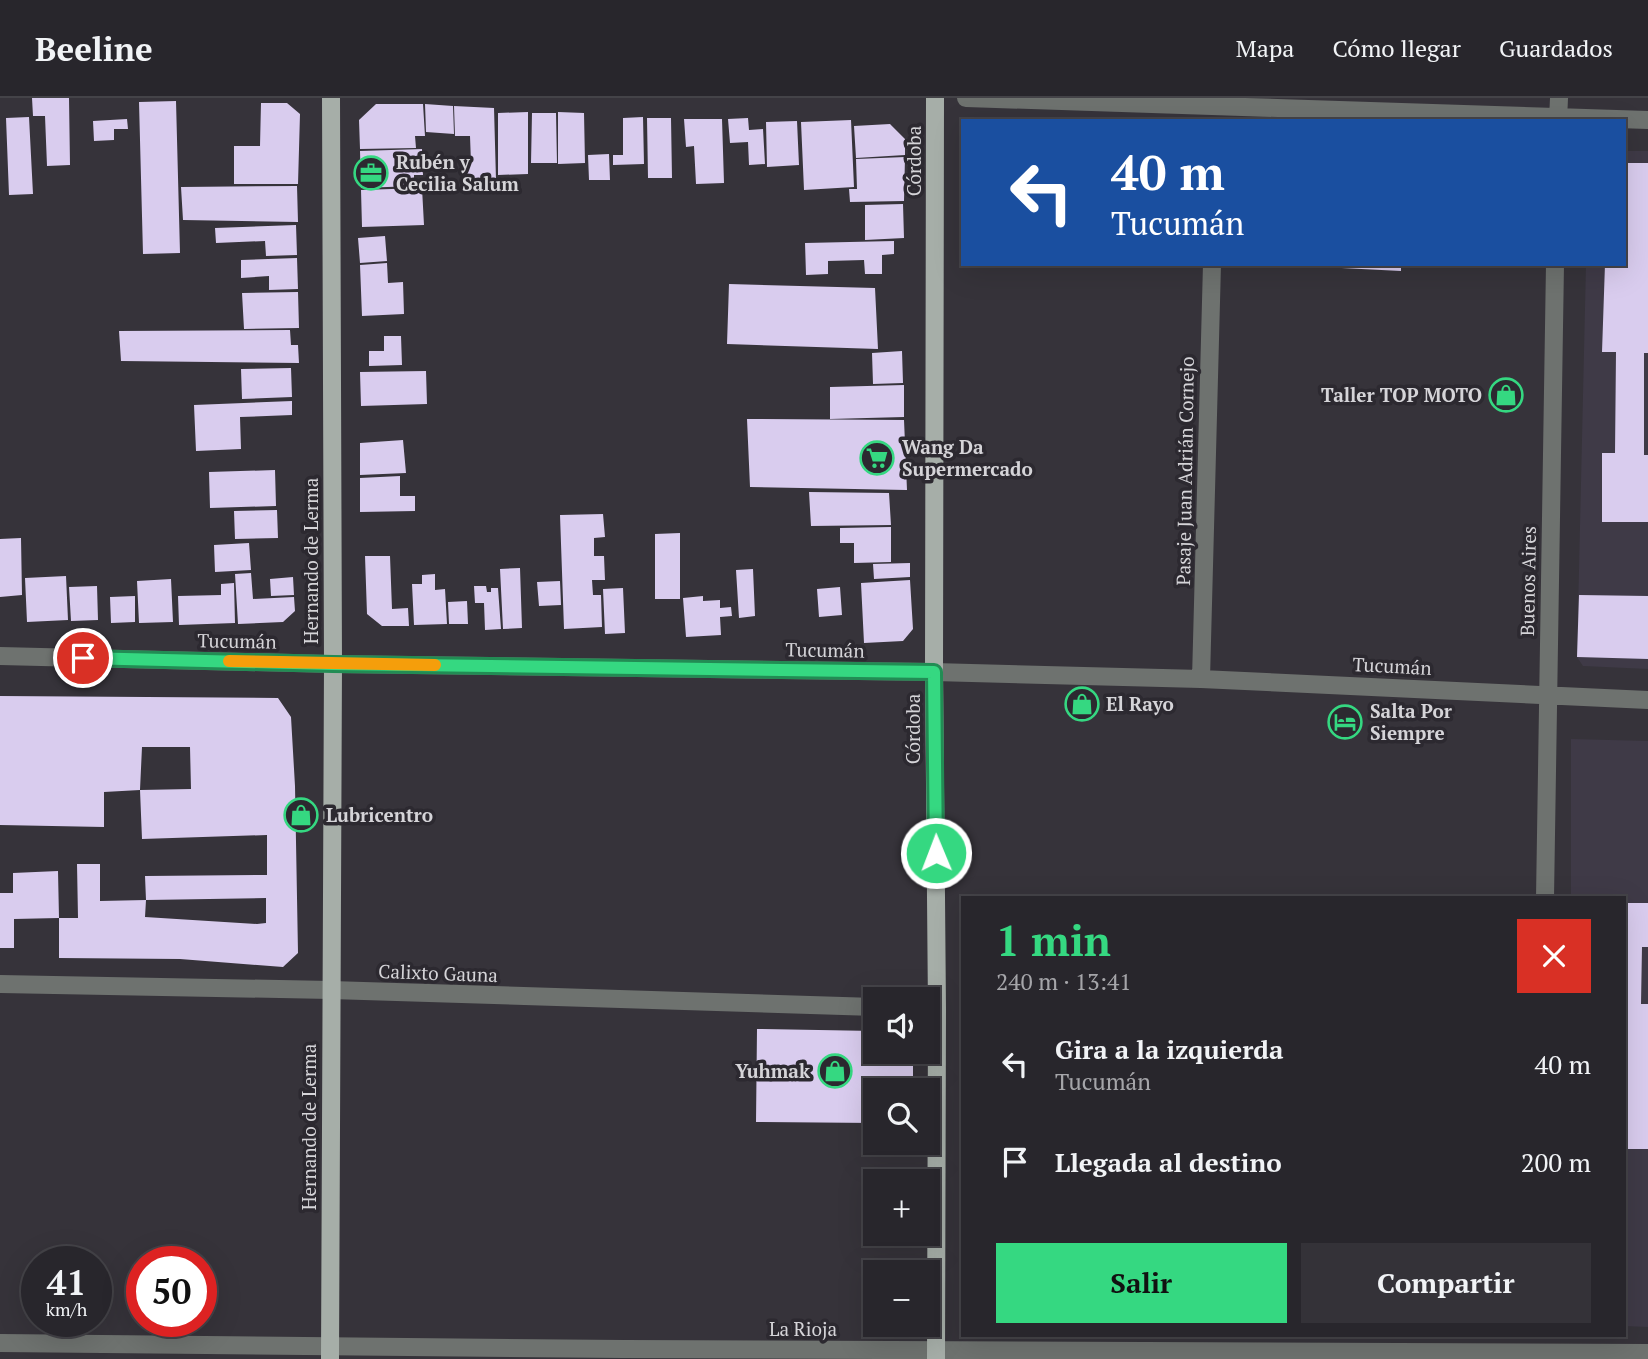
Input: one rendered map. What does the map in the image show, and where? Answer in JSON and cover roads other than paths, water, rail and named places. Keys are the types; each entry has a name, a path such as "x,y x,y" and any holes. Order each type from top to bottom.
{"main road":[{"name":"Hernando de Lerma","path":"330,1352 333,664 331,98"},
{"name":"Córdoba","path":"932,987 935,98"},
{"name":"Córdoba","path":"933,1064 936,1355"}],"street":[{"path":"966,98 1216,113 1558,119 1559,98"},
{"path":"1626,120 1648,120"},
{"name":"Pasaje Juan Adrián Cornejo","path":"1201,678 1212,266"},
{"name":"Buenos Aires","path":"1545,896 1555,266"},
{"name":"Tucumán","path":"0,656 1201,678 1648,700"},
{"name":"Calixto Gauna","path":"0,984 331,990 863,1007"},
{"name":"La Rioja","path":"0,1343 330,1352 624,1354 936,1355 1539,1349 1648,1353"}],"place":[{"name":"Rubén y Cecilia Salum","path":"371,173"},
{"name":"Taller TOP MOTO","path":"1506,395"},
{"name":"Wang Da Supermercado","path":"877,458"},
{"name":"El Rayo","path":"1082,704"},
{"name":"Salta Por Siempre","path":"1345,722"},
{"name":"Lubricentro","path":"301,815"},
{"name":"Yuhmak","path":"835,1071"}]}
